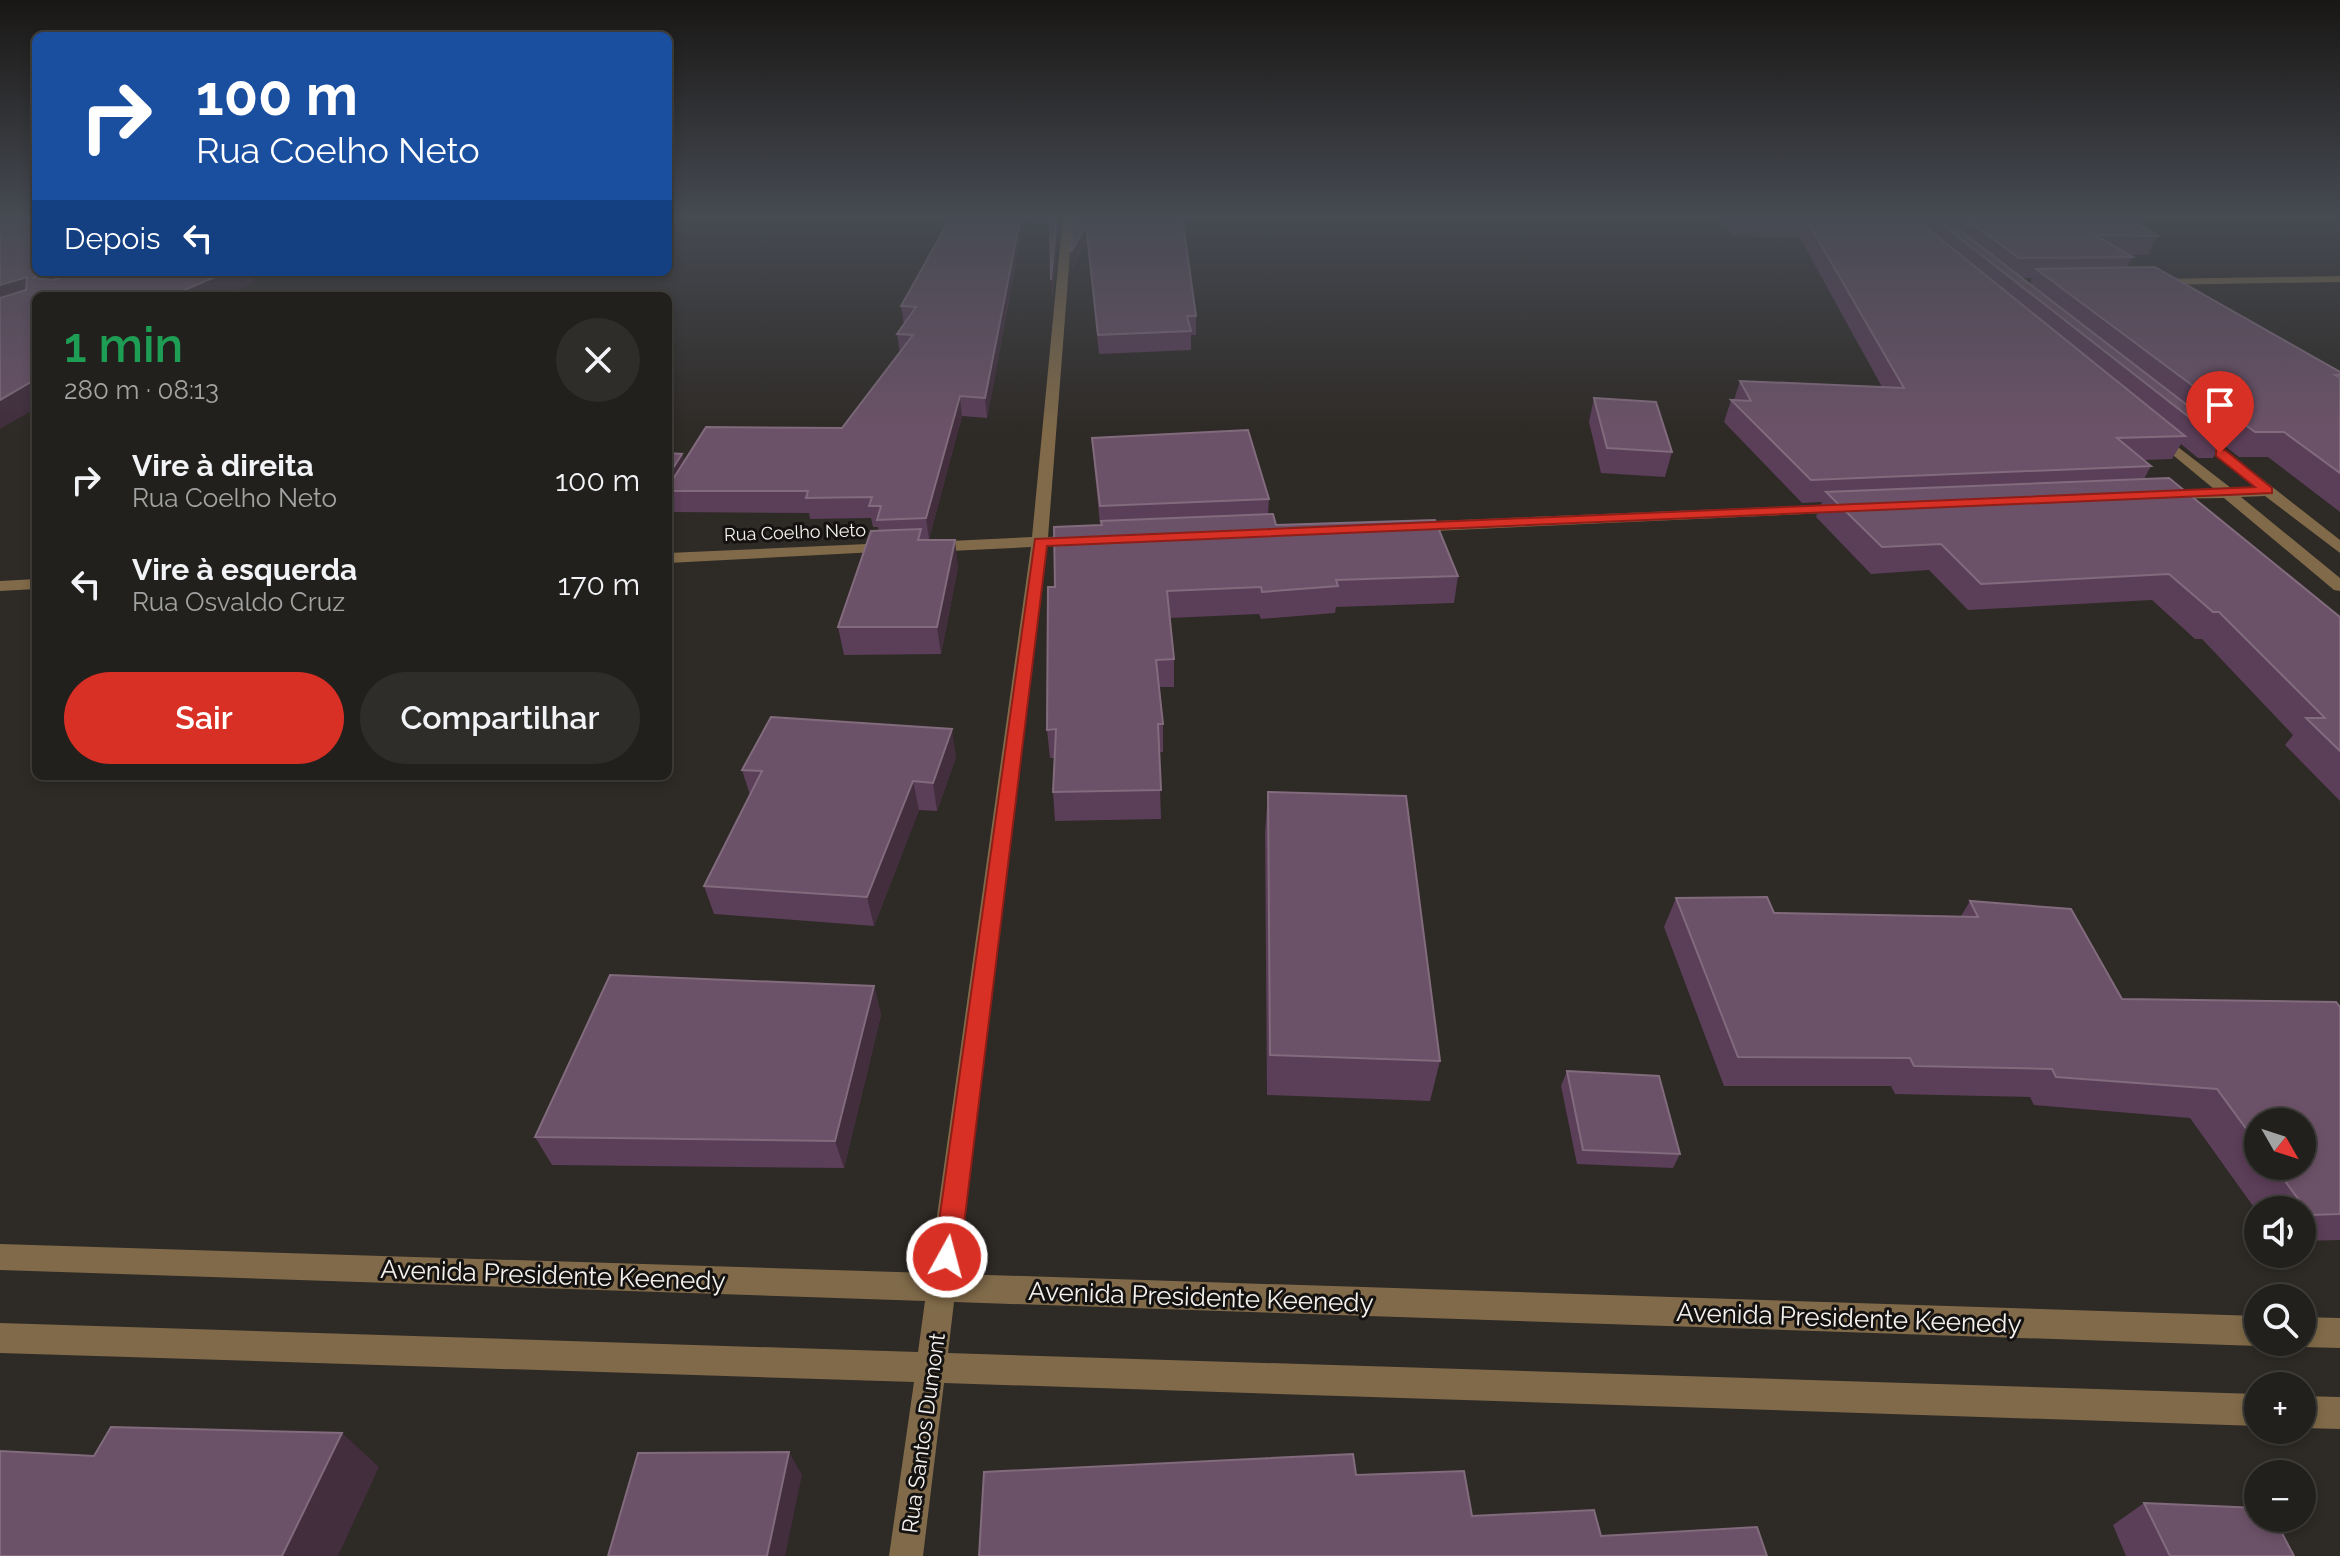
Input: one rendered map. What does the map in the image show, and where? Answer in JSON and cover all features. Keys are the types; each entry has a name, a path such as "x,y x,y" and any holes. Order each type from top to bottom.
{"street":[{"name":"Rua Santos Dumont","path":"906,1556 1040,542 1062,288"},
{"path":"2181,422 2340,548"},
{"path":"2143,424 2340,586"},
{"path":"2149,496 2267,491"},
{"path":"1389,528 1864,508"},
{"name":"Rua Coelho Neto","path":"672,558 1104,539"},
{"path":"0,586 32,584"},
{"name":"Avenida Presidente Keenedy","path":"0,1257 2244,1331"},
{"path":"2316,1332 2340,1333"},
{"path":"0,1338 2244,1410"},
{"path":"2316,1412 2340,1413"}],"building":[{"path":"190,288 180,292 32,292 32,381 0,400 0,298 26,290"},
{"path":"911,288 1007,288 985,398 960,396 926,518 877,520 881,506 869,506 872,497 806,498 808,491 672,491 672,481 706,427 842,428 913,335 897,334 916,307 901,306"},
{"path":"1093,288 1192,288 1196,316 1187,316 1191,331 1098,335"},
{"path":"1846,288 2001,288 2185,436 2117,438 2151,466 1811,480 1731,400 1751,401 1740,381 1904,388"},
{"path":"2023,288 2034,288 2226,435 2212,435"},
{"path":"2061,288 2191,288 2340,372 2340,375 2335,375 2340,378 2340,473 2284,432 2255,432"},
{"path":"1594,398 1656,402 1672,452 1607,448"},
{"path":"1248,430 1269,499 1100,506 1092,438"},
{"path":"672,453 682,454 672,470"},
{"path":"2169,478 2340,617 2340,751 2306,718 2325,718 2219,612 2213,612 2169,574 1981,584 1941,544 1882,547 1826,492"},
{"path":"1273,514 1276,525 1435,520 1458,576 1336,580 1338,586 1262,592 1261,587 1167,591 1174,659 1156,660 1163,724 1158,724 1161,790 1053,792 1056,729 1047,730 1048,587 1055,587 1054,527 1102,525 1101,521"},
{"path":"921,529 918,540 955,540 937,627 838,627 871,531"},
{"path":"771,717 952,729 933,783 913,781 867,897 704,886 762,771 742,770"},
{"path":"1268,792 1406,796 1440,1061 1270,1055"},
{"path":"1767,897 1774,913 1978,917 1970,901 2071,909 2122,999 2336,1002 2340,1007 2340,1214 2316,1215 2316,1196 2296,1196 2284,1180 2316,1180 2316,1108 2244,1108 2244,1126 2217,1089 2056,1077 2052,1069 1914,1066 1910,1058 1738,1057 1676,898"},
{"path":"610,975 874,986 835,1141 535,1137"},
{"path":"1567,1071 1659,1076 1680,1154 1583,1150"},
{"path":"111,1427 342,1433 282,1556 0,1556 0,1451 94,1456"},
{"path":"789,1452 767,1556 608,1556 638,1453"},
{"path":"1353,1454 1356,1475 1464,1471 1472,1516 1594,1510 1601,1536 1757,1527 1767,1556 979,1556 984,1472"},
{"path":"2144,1503 2244,1507 2244,1532 2281,1532 2294,1556 2170,1556"}],"route":[{"path":"947,1257 1040,542 2267,491 2220,453"}]}
